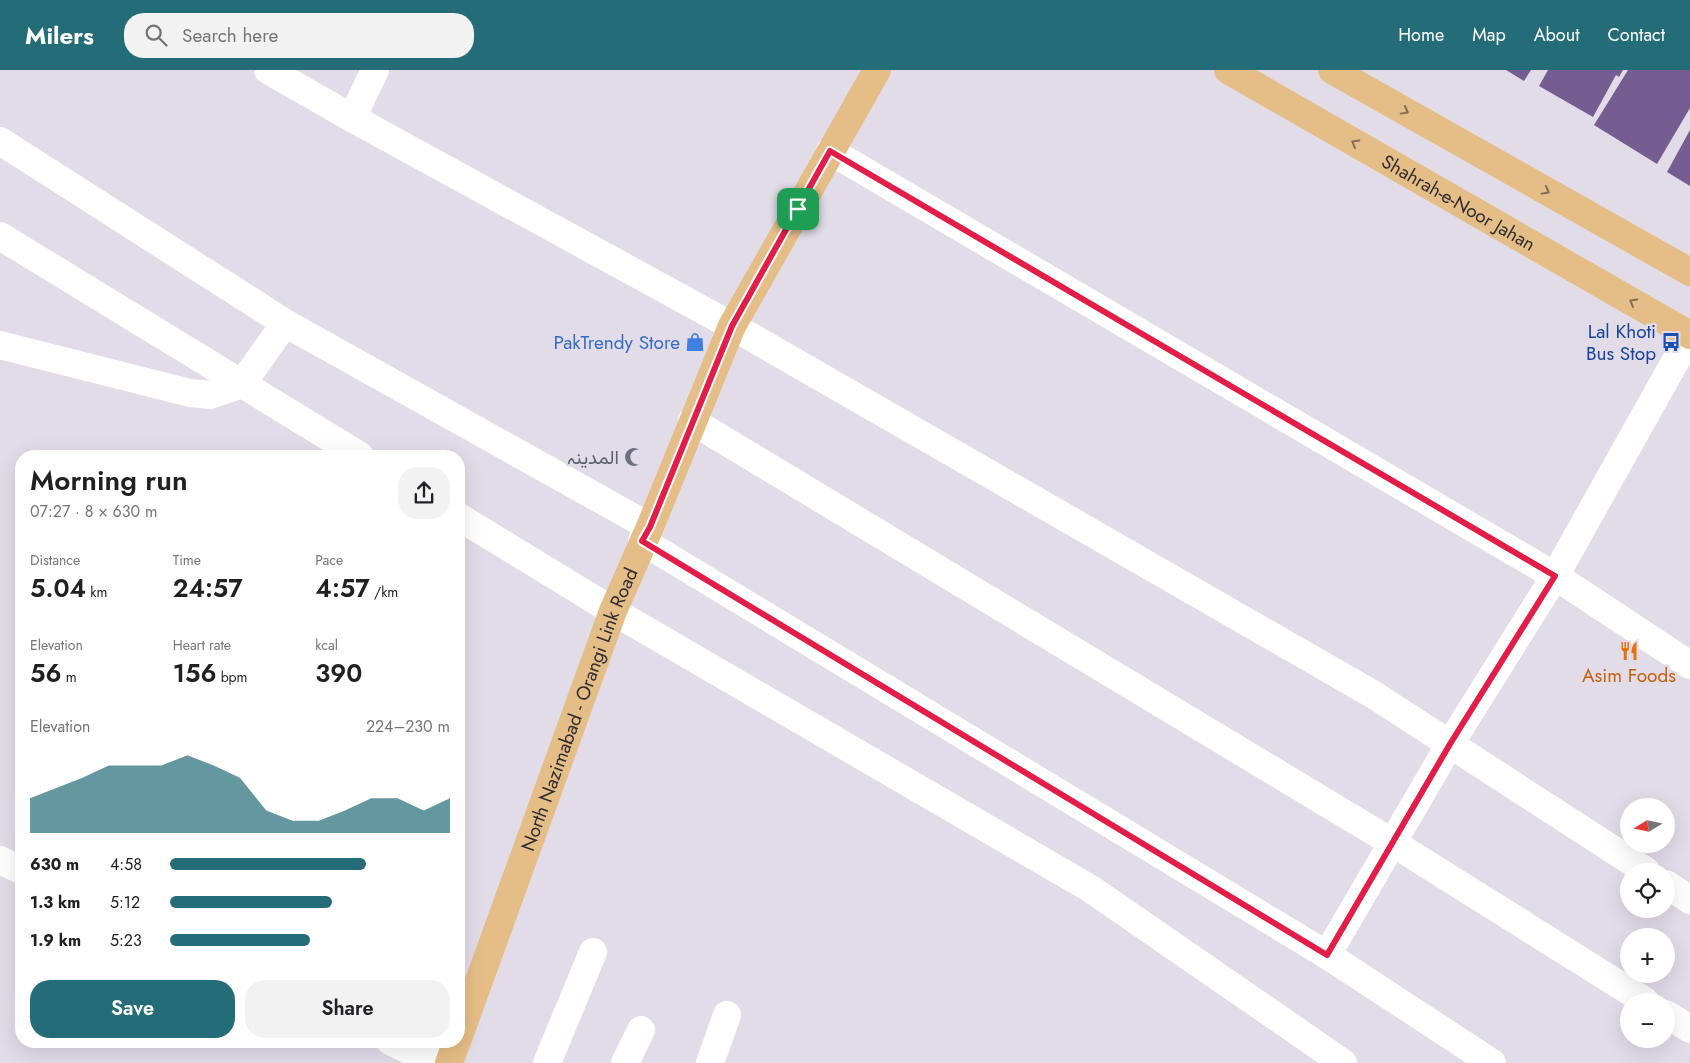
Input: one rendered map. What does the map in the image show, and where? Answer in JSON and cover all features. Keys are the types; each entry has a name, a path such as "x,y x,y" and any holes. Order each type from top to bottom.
{"main road":[{"name":"North Nazimabad - Orangi Link Road","path":"465,1019 613,611 732,326 877,70"},
{"name":"Shahrah-e-Noor Jahan","path":"1228,70 1690,335"},
{"path":"1332,70 1690,272"},
{"path":"449,1063 454,1048"}],"street":[{"path":"268,70 732,326 1374,695 1634,863"},
{"path":"352,118 375,70"},
{"path":"0,141 285,323 646,534 1327,955 1492,1063"},
{"path":"830,151 1555,576 1690,665"},
{"path":"0,236 350,450"},
{"path":"0,345 190,394 210,395 242,384 285,323"},
{"path":"1327,955 1450,744 1555,576 1690,335"},
{"path":"692,421 1393,843 1632,993"},
{"path":"465,520 613,611 1090,890 1343,1063"},
{"path":"0,860 15,867"},
{"path":"1675,890 1690,900"},
{"path":"547,1063 593,952"},
{"path":"710,1063 727,1015"},
{"path":"1675,1020 1690,1029"},
{"path":"626,1063 641,1030"},
{"path":"405,1048 437,1063"}],"building":[{"path":"1506,70 1531,70 1524,81"},
{"path":"1548,70 1623,70 1619,77 1616,75 1593,117 1539,86"},
{"path":"1628,70 1690,70 1690,108 1657,164 1594,125"},
{"path":"1690,130 1690,186 1667,172"}],"place":[{"name":"PakTrendy Store","path":"695,342"},
{"name":"Lal Khoti Bus Stop","path":"1671,342"},
{"name":"المدینہ","path":"634,457"},
{"name":"Asim Foods","path":"1629,651"}],"route":[{"path":"830,151 1555,576 1450,744 1327,955 642,541 650,527 732,326 798,209 830,151"}]}
